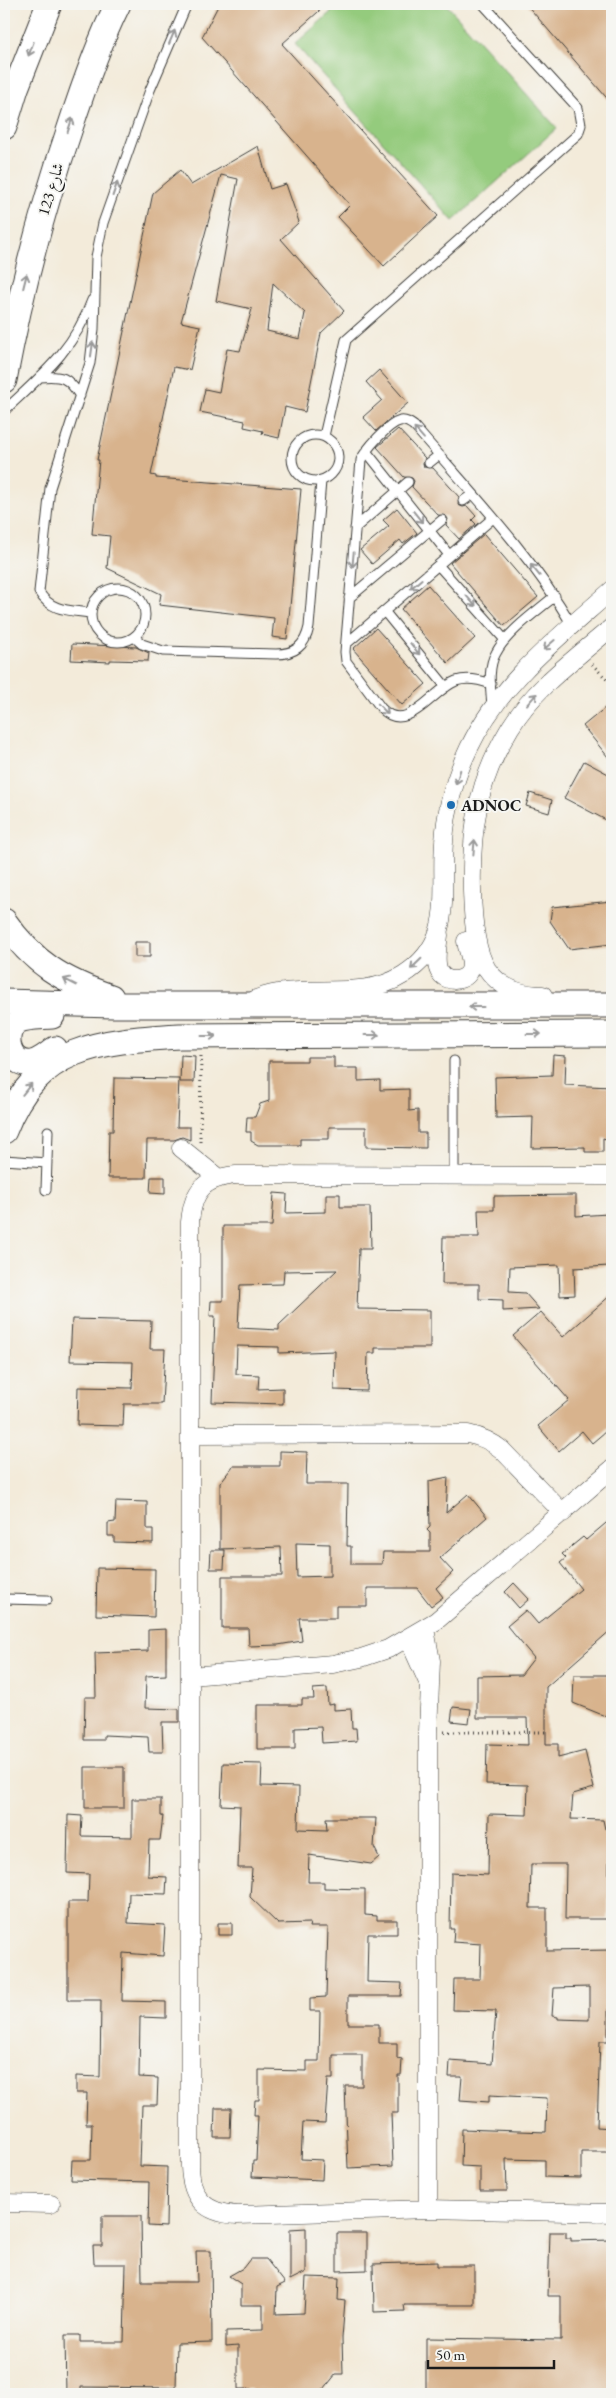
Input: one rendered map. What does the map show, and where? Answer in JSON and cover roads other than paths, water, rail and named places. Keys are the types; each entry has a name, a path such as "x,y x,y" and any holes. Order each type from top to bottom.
{"street":[{"path":"4,127 16,88 49,4"},
{"name":"شارع 123","path":"4,380 17,309 45,201 80,95 118,4"},
{"path":"612,590 529,663 492,707 468,749 452,796 444,844 445,907 439,932 439,971 446,978 457,980 462,978 467,974 471,964 465,932 477,809 496,753 511,727 549,681 612,627"},
{"path":"471,878 479,950 494,977 503,984 522,993 580,993 612,1001"},
{"path":"4,921 25,948 50,970 80,987 123,1004"},
{"path":"242,1004 259,998 292,991 357,989 381,985 413,968 428,952 439,932"},
{"path":"4,1002 612,1005"},
{"path":"123,1004 85,1012 19,1020 9,1030 6,1043 8,1050 17,1060 30,1063 73,1041 109,1032 154,1032 191,1036"},
{"path":"4,1131 17,1102 37,1077 62,1058 91,1046 123,1039 191,1036 612,1034"},
{"path":"181,1148 217,1177"},
{"path":"612,1176 246,1175 217,1177 202,1187 192,1203 190,1435 190,2182 197,2196 208,2208 222,2214 237,2215 428,2209 612,2213"},
{"path":"190,1435 468,1434 480,1436 502,1450 563,1513"},
{"path":"190,1676 333,1664 361,1658 388,1649 425,1629 563,1513 612,1469"},
{"path":"425,1629 431,1661 428,1732 428,2209"},
{"path":"408,1638 429,1686"},
{"path":"4,2203 51,2204"}],"lane":[{"path":"91,612 56,608 45,603 39,592 50,488 58,458 90,363 94,329 96,257 103,223 150,90 187,4"},
{"path":"324,436 346,340 578,134 581,117 575,104 483,4"},
{"path":"4,411 58,360 74,340 86,318 94,294"},
{"path":"40,377 56,375 71,382 80,396"},
{"path":"490,684 468,679 457,680 405,717 396,718 388,715 350,669 346,661 361,460 366,451 400,421 408,422 414,426 493,518 555,596 572,625"},
{"path":"313,434 324,436 333,443 338,453 338,465 331,475 321,481 310,481 300,476 293,467 292,456 295,446 302,438 313,434"},
{"path":"366,451 449,555"},
{"path":"429,463 439,455"},
{"path":"134,637 142,644 163,651 288,654 298,648 306,639 309,627 321,481"},
{"path":"356,528 408,482"},
{"path":"463,501 472,494"},
{"path":"346,644 493,518"},
{"path":"350,598 442,520"},
{"path":"438,564 505,640"},
{"path":"111,589 122,589 132,592 139,599 144,609 144,619 141,629 134,637 124,642 114,642 104,639 96,632 92,623 91,612 94,602 101,594 111,589"},
{"path":"492,707 490,684 495,653 505,640 555,596"},
{"path":"384,611 446,687"},
{"path":"454,1061 454,1177"},
{"path":"46,1190 48,1131"},
{"path":"4,1160 46,1163"},
{"path":"4,1599 47,1600"}],"place":[{"name":"ADNOC","path":"451,805"}]}
